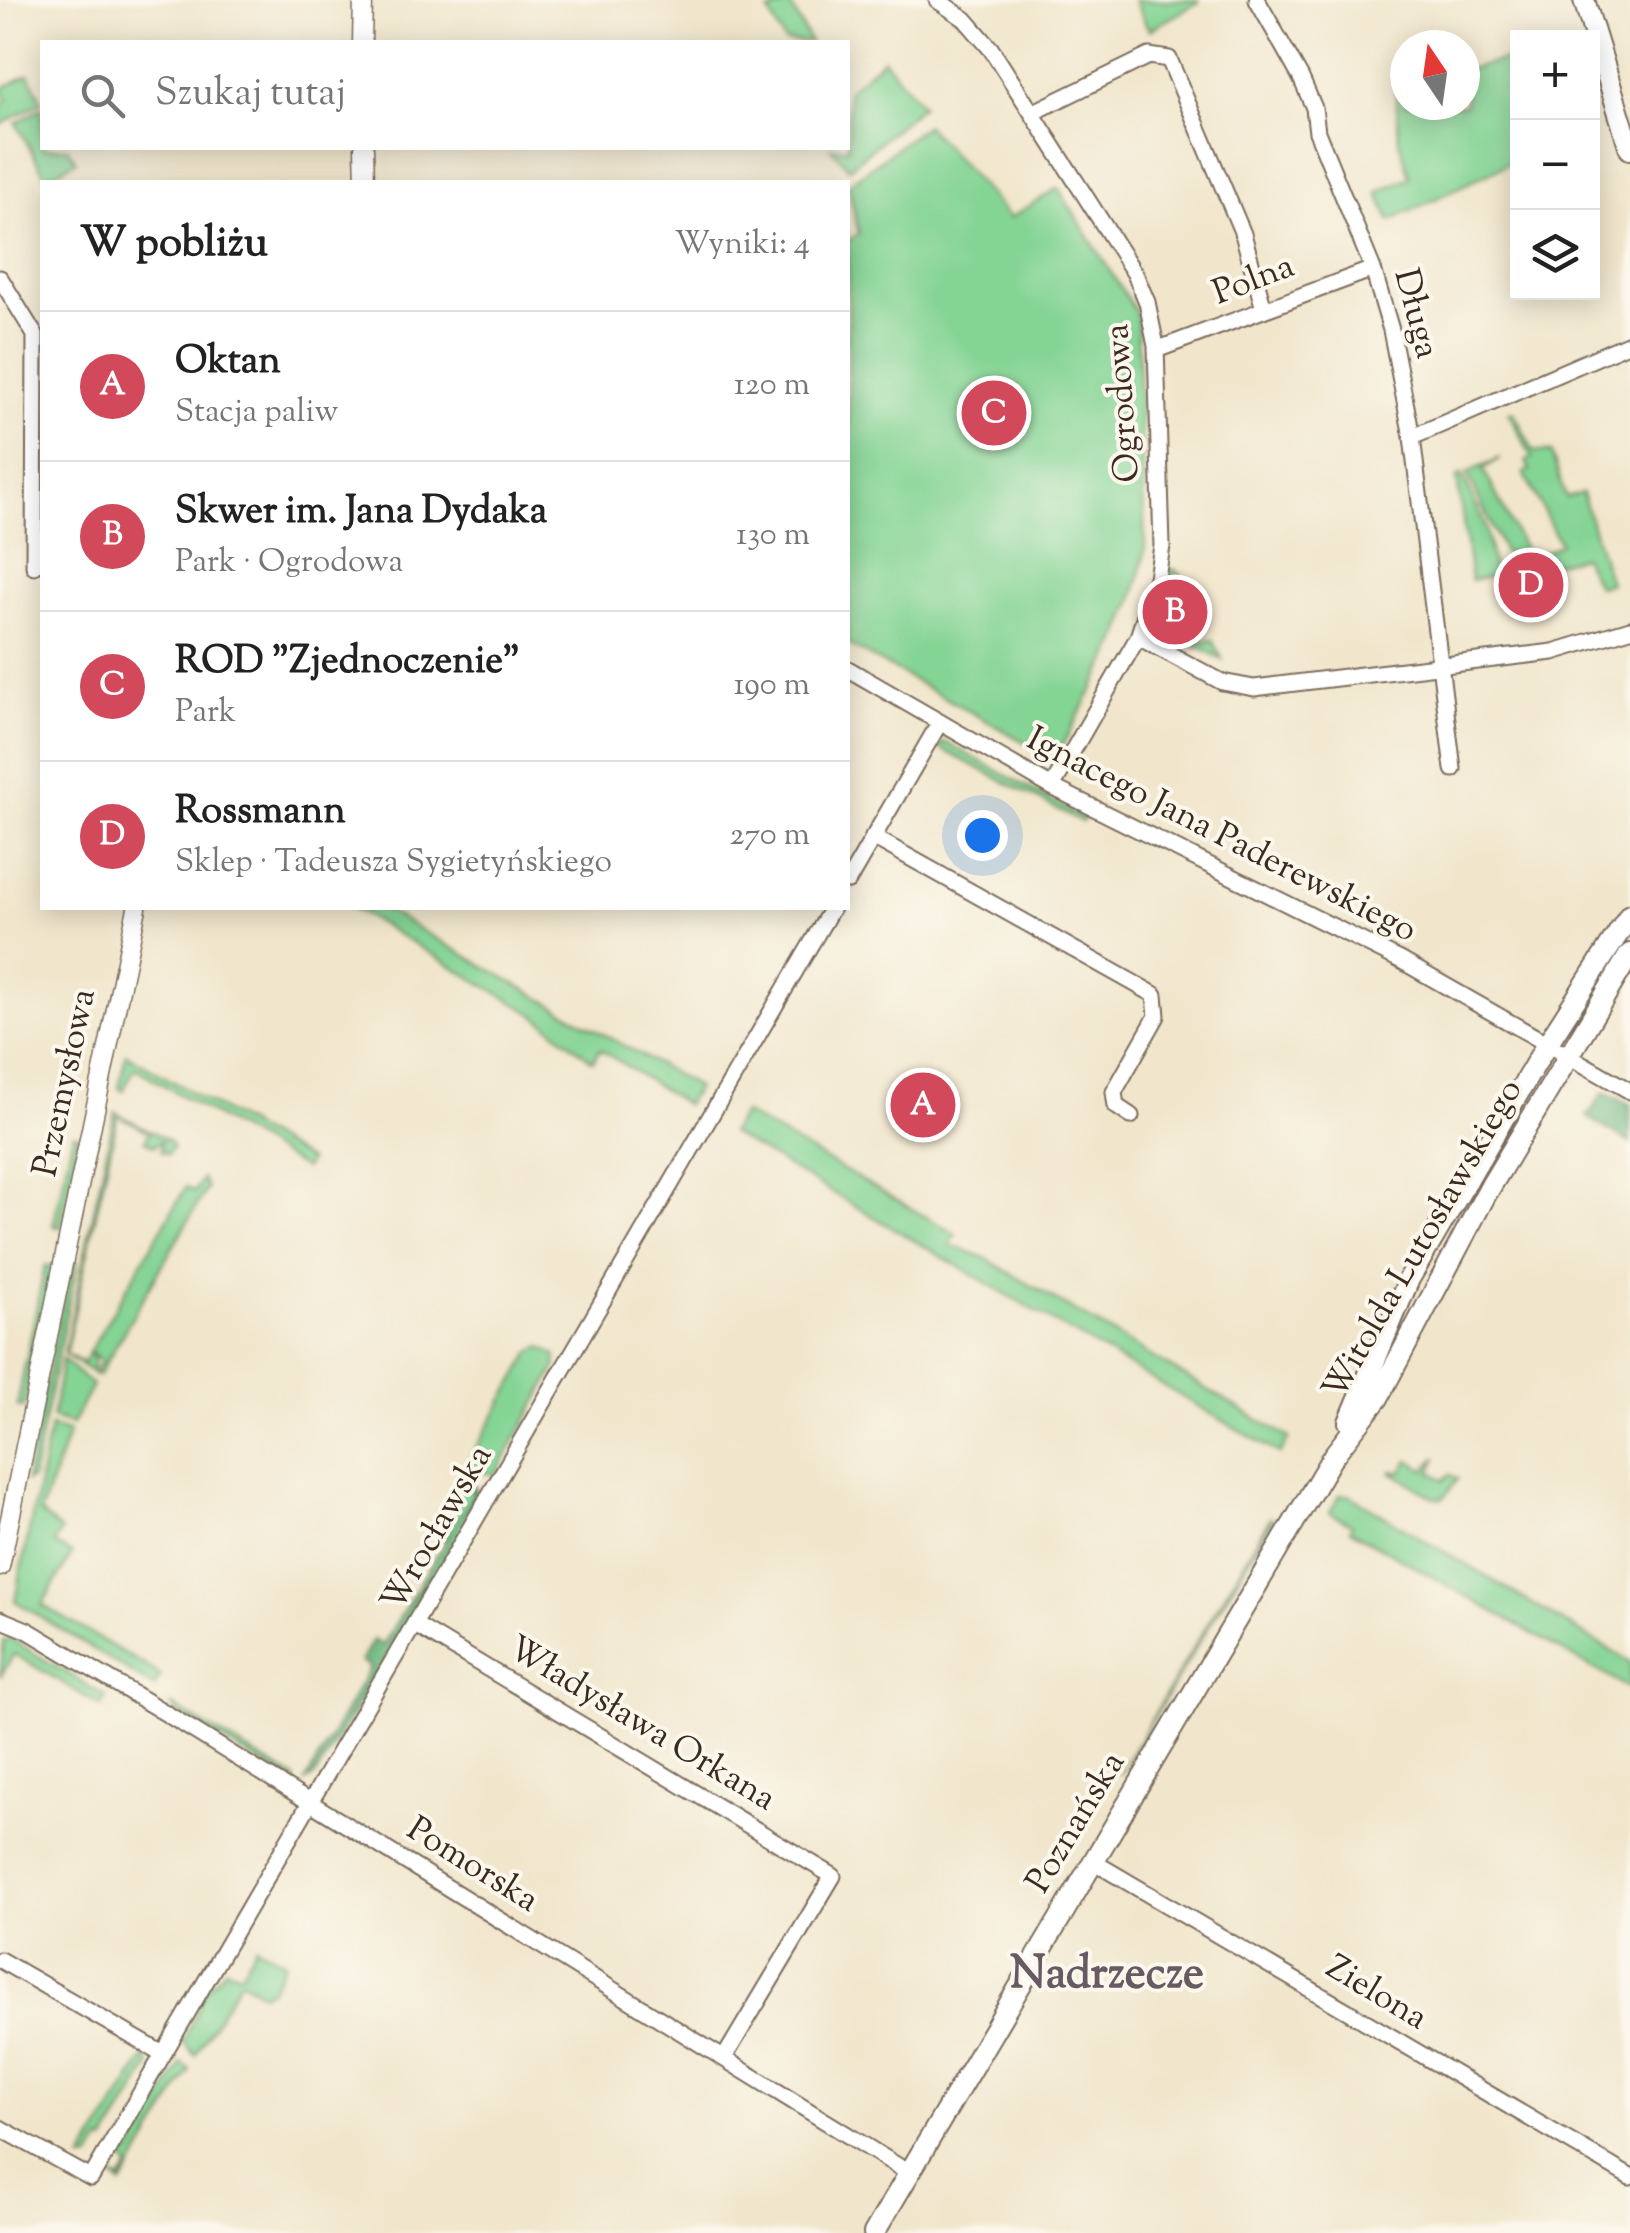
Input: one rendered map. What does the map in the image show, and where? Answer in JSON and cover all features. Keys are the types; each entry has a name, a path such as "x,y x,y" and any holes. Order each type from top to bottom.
{"main road":[{"path":"1584,0 1630,149"},
{"name":"Witolda Lutosławskiego","path":"1338,1447 1408,1280 1547,1044 1630,915"},
{"name":"Witolda Lutosławskiego","path":"1338,1447 1378,1398 1477,1210 1630,954"},
{"name":"Poznańska","path":"874,2233 1338,1447"}],"street":[{"path":"362,40 363,0"},
{"name":"Ogrodowa","path":"937,0 980,34 1135,274 1148,302 1156,350 1161,556 1138,637 1052,786"},
{"name":"Długa","path":"1257,0 1314,108 1317,132 1388,315 1412,438 1453,769"},
{"path":"1032,113 1149,56 1169,59 1243,234 1264,310"},
{"path":"364,150 365,180"},
{"name":"Polna","path":"1156,350 1372,269"},
{"path":"0,278 39,337 34,566"},
{"path":"1412,438 1630,343"},
{"path":"1138,637 1222,682 1254,688 1553,652 1630,629"},
{"name":"Ignacego Jana Paderewskiego","path":"850,671 1052,786 1402,962 1630,1091"},
{"path":"850,877 940,722"},
{"path":"873,837 1154,995 1157,1016 1114,1092 1116,1106 1131,1116"},
{"name":"Przemysłowa","path":"0,1567 137,910"},
{"name":"Wrocławska","path":"0,2128 92,2178 831,910"},
{"name":"Pomorska","path":"0,1619 52,1644 908,2173"},
{"name":"Władysława Orkana","path":"417,1626 834,1876 724,2058"},
{"name":"Zielona","path":"1092,1860 1630,2177"},
{"path":"0,1960 163,2054"}],"green space":[{"path":"1134,0 1198,0 1199,2 1149,30"},
{"path":"790,4 809,40 784,40 769,12"},
{"path":"883,59 922,105 849,168 833,150 850,150 850,88"},
{"path":"1510,59 1510,162 1390,221 1378,192 1410,177 1399,141 1398,120 1480,120 1480,66"},
{"path":"29,74 40,103 0,125 0,105 7,100 1,89"},
{"path":"40,109 40,150 69,150 76,161 46,177 16,123"},
{"path":"926,125 1010,218 1058,188 1137,314 1145,548 1140,575 1101,674 1062,746 1050,756 850,645 850,239 859,234 850,183"},
{"path":"1513,411 1534,452 1551,452 1566,498 1582,493 1610,583 1597,586 1583,557 1471,581 1457,477 1462,474 1485,525 1494,573 1507,571 1510,562 1524,562 1560,544 1524,473 1530,470 1526,461 1532,458 1509,413"},
{"path":"1501,458 1483,469 1528,557 1519,560 1504,553 1467,473"},
{"path":"1174,569 1181,576 1175,581 1202,642 1213,640 1222,659 1168,630 1159,610 1169,571"},
{"path":"945,742 1084,818 1082,822 936,746"},
{"path":"356,910 386,910 697,1087 686,1105 600,1049 593,1061 535,1015"},
{"path":"126,1054 309,1161 305,1169 135,1068 123,1091 119,1088"},
{"path":"1604,1092 1630,1104 1630,1143 1587,1117"},
{"path":"115,1112 169,1141 173,1147 168,1154 161,1151 161,1141 154,1146 145,1141 149,1132 118,1115 65,1354 83,1363 88,1354 95,1358 92,1372 64,1354"},
{"path":"743,1113 956,1234 950,1245 983,1257 1289,1438 1280,1454 730,1133"},
{"path":"73,1134 79,1135 61,1227 53,1226"},
{"path":"202,1179 207,1188 98,1376 94,1374 102,1360 89,1352 186,1187 194,1192"},
{"path":"71,1260 77,1262 32,1479 26,1481"},
{"path":"45,1266 53,1267 24,1407 17,1406"},
{"path":"541,1347 556,1355 557,1366 496,1474 478,1472 472,1482 474,1493 446,1540 429,1530 531,1352"},
{"path":"62,1359 92,1385 72,1424 52,1418"},
{"path":"50,1427 69,1432 40,1513 61,1531 54,1544 72,1554 42,1605 161,1675 154,1687 15,1601"},
{"path":"1437,1457 1431,1472 1444,1480 1450,1474 1458,1479 1443,1498 1434,1498 1390,1471 1402,1472 1409,1460 1425,1470"},
{"path":"471,1481 482,1499 315,1776 306,1781 370,1667 361,1661 373,1640 383,1645 474,1493 467,1488"},
{"path":"1340,1495 1349,1495 1630,1662 1630,1689 1350,1530 1352,1525 1330,1512"},
{"path":"1270,1518 1273,1519 1119,1775"},
{"path":"11,1639 106,1697 101,1706 14,1654 0,1677 4,1641"},
{"path":"171,1705 295,1779 295,1784 176,1713"},
{"path":"256,1946 285,1962 271,1989 262,1993 240,1980 195,2055 183,2042 206,1990 225,1968 241,1973"},
{"path":"148,2057 149,2067 105,2143 101,2142 90,2159 82,2160 143,2059"},
{"path":"182,2063 190,2070 122,2185 113,2177 121,2181 129,2168 118,2149 130,2155"}],"place":[{"name":"ROD \"Zjednoczenie\"","path":"994,413"},
{"name":"Rossmann","path":"1531,585"},
{"name":"Skwer im. Jana Dydaka","path":"1175,612"},
{"name":"Oktan","path":"923,1105"}],"district":[{"name":"Nadrzecze","path":"1107,1976"}]}
